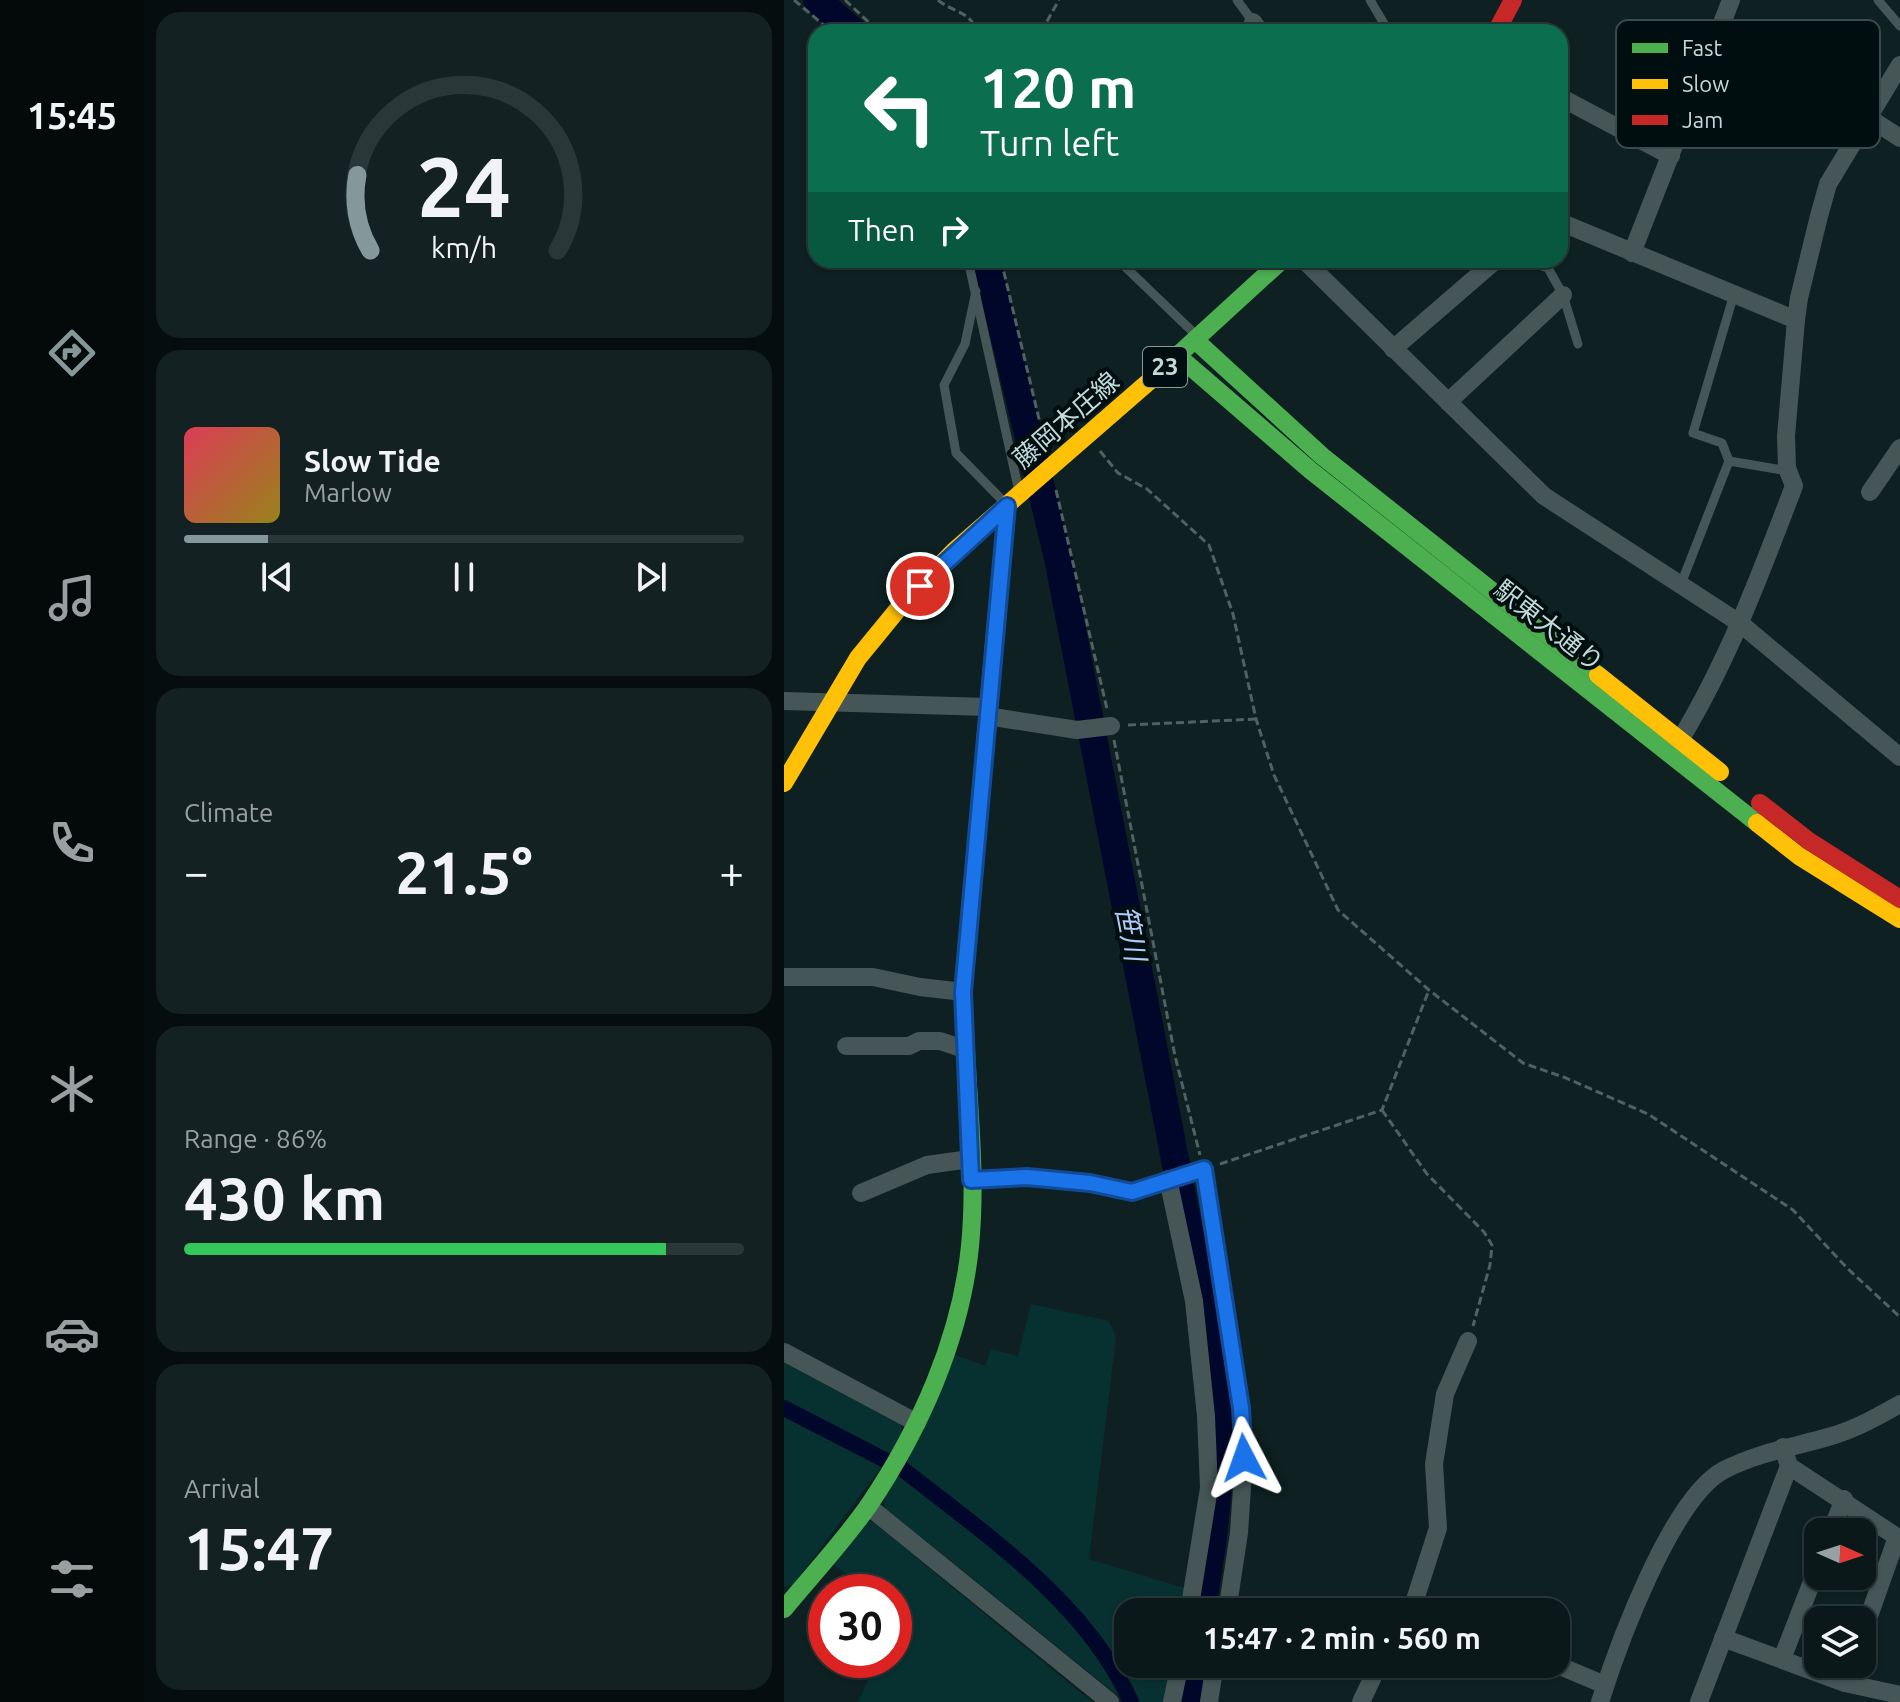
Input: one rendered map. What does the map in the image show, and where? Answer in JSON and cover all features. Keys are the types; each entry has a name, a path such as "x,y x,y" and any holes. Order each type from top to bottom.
{"street":[{"path":"1500,24 1513,0"},
{"path":"1723,20 1731,0"},
{"path":"1880,99 1900,65"},
{"path":"1568,101 1616,127"},
{"path":"1880,125 1900,138"},
{"path":"1656,148 1671,156"},
{"path":"1632,253 1674,148"},
{"path":"1680,740 1713,686 1741,624 1794,486 1789,471 1786,436 1799,298 1828,184 1850,148"},
{"path":"1568,225 1796,320"},
{"name":"藤岡本庄線","path":"784,783 866,648 903,603 954,551 1178,356 1273,268"},
{"path":"1312,268 1544,496 1741,624 1900,757"},
{"path":"1393,349 1487,268"},
{"path":"1448,402 1563,295"},
{"name":"駅東大通り","path":"1196,338 1322,456 1809,841 1900,899"},
{"name":"駅東大通り","path":"1178,356 1310,470 1724,798 1799,856 1900,919"},
{"path":"1870,492 1900,448"},
{"path":"784,1609 793,1589 868,1506 917,1423 950,1340 963,1287 970,1245 971,1180 963,992 987,712 1017,497"},
{"path":"784,701 831,701 987,712 1077,730 1111,726"},
{"path":"784,977 873,977 963,992"},
{"path":"846,1046 909,1046 919,1041 940,1041 964,1049"},
{"path":"861,1193 927,1165 970,1159"},
{"path":"971,1180 1027,1177 1090,1183 1132,1192 1201,1170 1241,1408 1244,1458 1239,1533 1229,1598"},
{"path":"1168,1179 1194,1301 1206,1416 1209,1488 1191,1598"},
{"path":"1414,1598 1438,1528 1434,1464 1445,1394 1468,1341"},
{"path":"784,1352 917,1423"},
{"path":"1570,1674 1602,1694 1635,1605 1689,1501 1711,1478 1783,1447 1830,1437 1867,1423 1900,1404"},
{"path":"1699,1702 1789,1466 1783,1447"},
{"path":"1789,1466 1844,1499 1897,1537 1873,1606"},
{"path":"1837,1518 1844,1499"},
{"path":"868,1506 1110,1702"},
{"path":"1782,1659 1809,1590"},
{"path":"1723,1638 1845,1683 1900,1695"},
{"path":"1172,1702 1177,1678"},
{"path":"1209,1702 1213,1678"},
{"path":"1361,1702 1372,1678"},
{"path":"1845,1683 1847,1678"}],"lane":[{"path":"1237,0 1254,24"},
{"path":"1370,0 1384,24"},
{"path":"1878,0 1900,26"},
{"path":"970,268 1017,497"},
{"path":"1126,268 1196,338"},
{"path":"1548,268 1563,295 1578,344"},
{"path":"976,291 965,344 944,385 956,453 1017,497"},
{"path":"1681,584 1729,461 1722,443 1693,433 1734,294"},
{"path":"1729,461 1789,471"}],"path":[{"path":"794,0 822,24"},
{"path":"845,0 870,24"},
{"path":"938,0 948,8 969,16 975,24"},
{"path":"1046,24 1059,0"},
{"path":"1003,268 1111,726 1175,1056 1201,1170 1382,1110"},
{"path":"1087,435 1118,473 1147,489 1209,545 1233,614 1256,719 1274,775 1338,910 1429,990 1523,1063 1648,1114 1793,1210 1847,1268 1900,1317"},
{"path":"1111,726 1256,719"},
{"path":"1382,1110 1429,990"},
{"path":"1382,1110 1427,1174 1484,1232 1492,1245 1478,1312 1468,1341"}],"shaded area":[{"path":"1031,1304 1109,1321 1116,1337 1089,1559 1185,1588 1183,1598 1114,1598 1114,1670 1048,1583 900,1465 950,1353 985,1366 991,1349 1018,1356"},
{"path":"784,1360 900,1422 903,1435 888,1459 784,1405"},
{"path":"784,1413 883,1465 793,1585 784,1587"},
{"path":"899,1471 1045,1587 1120,1686 1126,1702 885,1508 884,1495"},
{"path":"867,1521 873,1522 1092,1702 858,1702 869,1678 912,1678 912,1574 847,1574 830,1562"},
{"path":"1119,1678 1170,1678 1164,1702 1134,1702"}],"waterway":[{"name":"笹川","path":"817,0 845,24"},
{"name":"笹川","path":"988,268 1058,558 1217,1375 1220,1435 1217,1494 1203,1598"},
{"path":"784,1408 885,1460"},
{"path":"900,1467 998,1544 1060,1601 1088,1632 1112,1666 1131,1702"},
{"name":"笹川","path":"1188,1702 1190,1678"}],"traffic: fast":[{"path":"1153,378 1273,268"},
{"path":"1195,340 1322,456 1598,675"},
{"path":"1178,356 1310,470 1757,823"},
{"path":"995,633 1007,506"},
{"path":"784,1609 849,1532 888,1476 921,1414 948,1348 965,1280 972,1220 965,1032"}],"traffic: slow":[{"path":"784,783 858,658 903,603 954,551 1153,378"},
{"path":"965,1032 963,992 995,633"},
{"path":"1598,675 1720,772"},
{"path":"1757,823 1799,856 1900,919"}],"traffic: jam":[{"path":"1500,24 1513,0"},
{"path":"1760,803 1809,841 1900,899"}],"route":[{"path":"920,586 954,551 1007,506 963,992 971,1180 1027,1177 1090,1183 1132,1192 1204,1169 1241,1408 1244,1458"}]}
